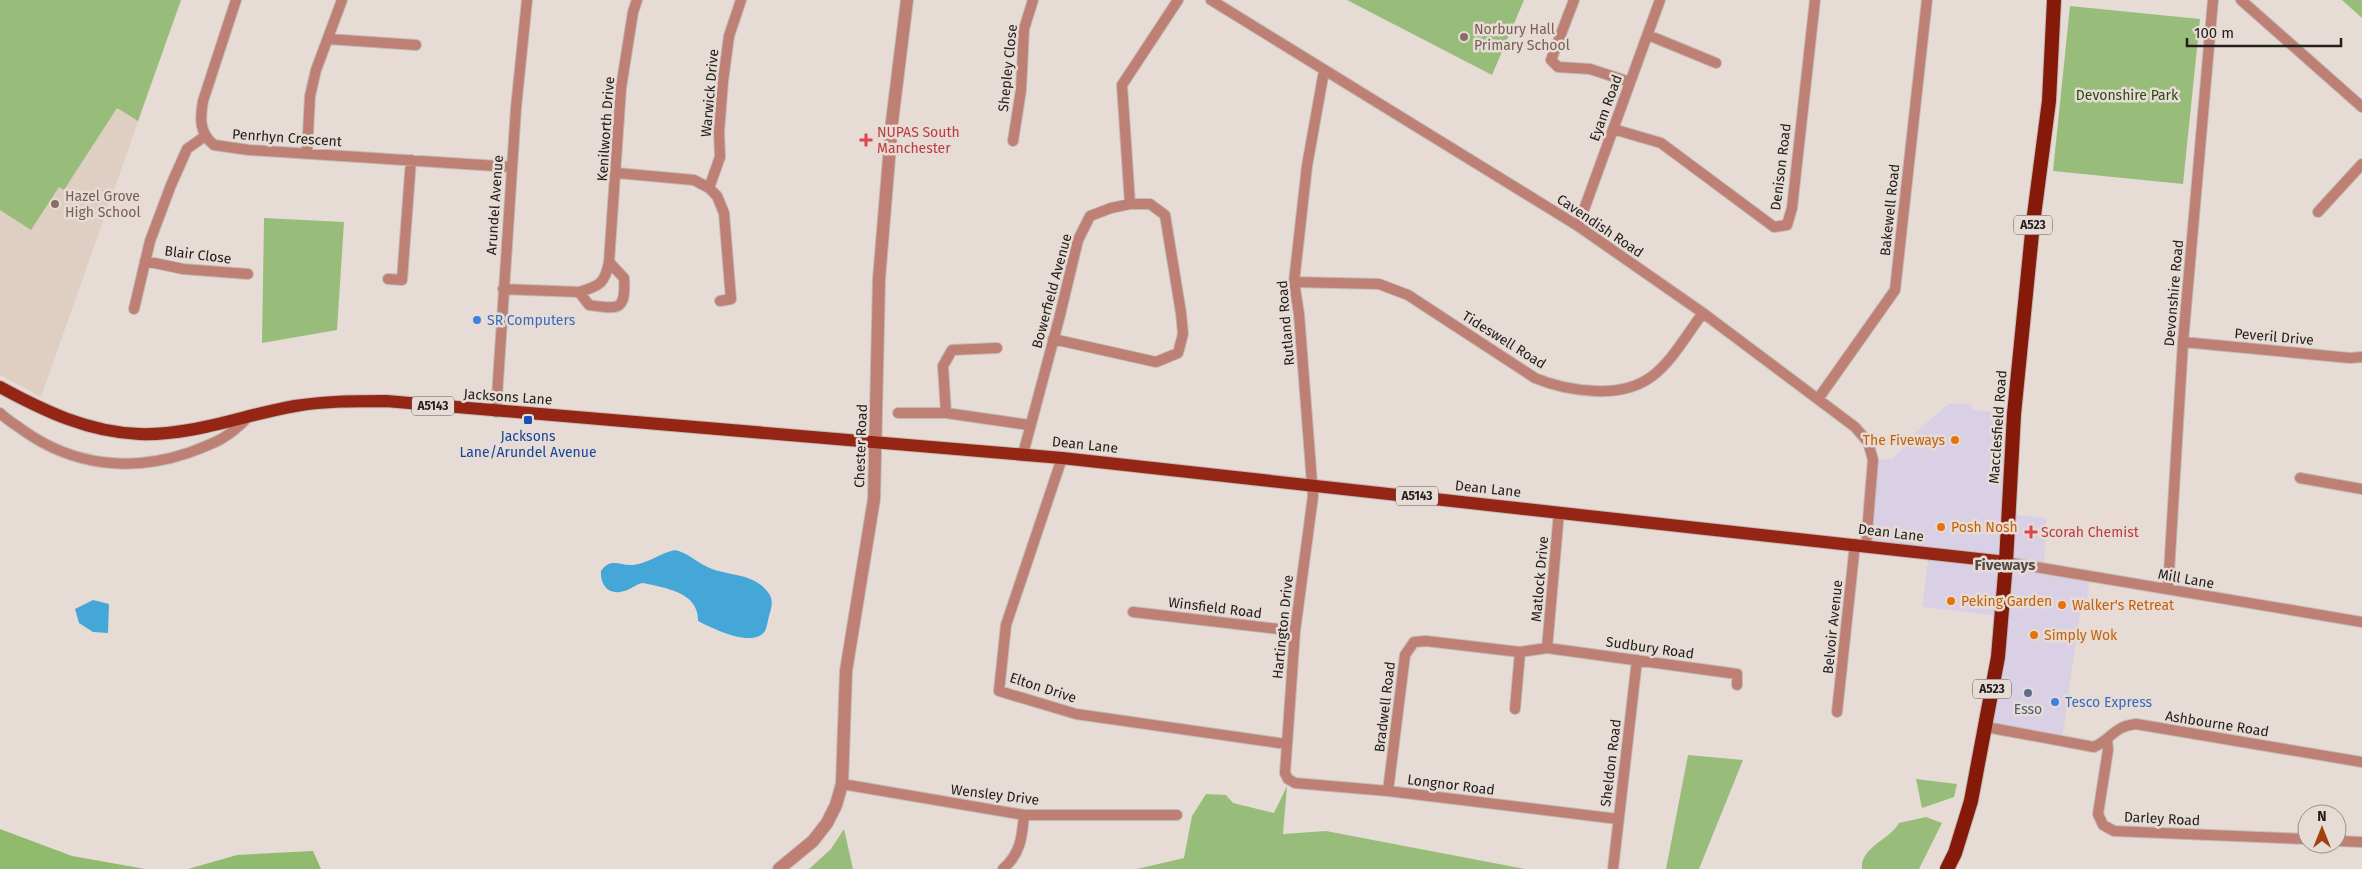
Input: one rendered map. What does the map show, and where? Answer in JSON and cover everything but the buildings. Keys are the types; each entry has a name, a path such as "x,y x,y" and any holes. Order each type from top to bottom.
{"highway":[{"name":"Macclesfield Road","path":"1953,865 1971,801 1998,657 2006,562 2014,414 2033,223 2049,101 2054,0"}],"main road":[{"name":"Jacksons Lane","path":"0,387 39,408 74,423 109,431 139,434 173,432 296,406 338,401 386,401 496,412 876,442"},
{"name":"Dean Lane","path":"876,442 1062,458 2006,562"}],"street":[{"path":"134,310 150,241 187,149 206,136 201,123 203,101 236,0"},
{"path":"307,153 310,96 316,70 342,0"},
{"name":"Arundel Avenue","path":"496,412 512,168 522,37 527,0"},
{"name":"Kenilworth Drive","path":"503,289 579,292 596,288 606,276 617,173 621,88 633,12 637,0"},
{"name":"Warwick Drive","path":"709,188 720,157 719,132 722,90 729,36 741,0"},
{"name":"Chester Road","path":"779,869 813,841 827,823 838,800 842,784 846,671 874,500 879,278 892,122 907,0"},
{"name":"Shepley Close","path":"1013,140 1021,90 1024,29 1033,0"},
{"path":"1053,340 1156,362 1178,353 1183,334 1182,320 1166,215 1150,204 1130,204 1122,85 1178,0"},
{"name":"Cavendish Road","path":"1211,0 1578,226 1704,313 1855,427 1868,442 1872,450 1874,472 1860,545"},
{"path":"1574,0 1551,60 1558,67 1590,69 1630,82"},
{"name":"Eyam Road","path":"1578,226 1660,0"},
{"name":"Denison Road","path":"1613,129 1661,143 1774,227 1787,225 1792,208 1815,0"},
{"name":"Bakewell Road","path":"1818,399 1895,290 1927,0"},
{"name":"Devonshire Road","path":"2168,589 2183,342 2213,0"},
{"path":"2240,0 2362,107"},
{"path":"1648,36 1716,63"},
{"path":"328,39 416,46"},
{"name":"Rutland Road","path":"1313,485 1300,314 1294,282 1306,166 1324,70"},
{"name":"Penrhyn Crescent","path":"206,136 214,145 220,147 512,168"},
{"path":"388,279 402,280 411,160"},
{"path":"2318,212 2362,164"},
{"path":"617,173 642,177 676,177 694,180 709,188 717,196 724,213 731,299"},
{"name":"Bowerfield Avenue","path":"1023,454 1078,240 1090,216 1111,208 1130,204"},
{"name":"Blair Close","path":"145,261 184,269 248,274"},
{"path":"579,292 589,305 614,308 620,306 624,300 624,278 609,262"},
{"name":"Tideswell Road","path":"1294,282 1379,284 1408,295 1535,378 1551,385 1588,391 1617,392 1644,383 1659,370 1704,313"},
{"path":"720,301 742,300"},
{"name":"Peveril Drive","path":"2183,342 2350,358 2362,357"},
{"path":"946,413 943,366 952,350 997,348"},
{"path":"0,413 36,439 64,452 90,461 128,465 157,462 213,444 233,433 248,416"},
{"path":"898,414 946,413 1029,426"},
{"name":"Elton Drive","path":"1062,458 1006,625 1000,690 1076,714 1286,744"},
{"path":"2300,478 2362,489"},
{"name":"Hartington Drive","path":"1285,773 1294,631 1313,485"},
{"name":"Matlock Drive","path":"1547,648 1559,512"},
{"name":"Belvoir Avenue","path":"1837,712 1860,545"},
{"name":"Mill Lane","path":"2006,562 2362,622"},
{"name":"Winsfield Road","path":"1133,612 1294,631"},
{"name":"Bradwell Road","path":"1388,792 1405,655 1414,642 1426,641 1520,652 1547,648"},
{"name":"Sudbury Road","path":"1547,648 1737,674 1737,685"},
{"path":"1515,709 1520,652"},
{"name":"Sheldon Road","path":"1613,869 1636,660"},
{"name":"Ashbourne Road","path":"1986,727 2094,747 2107,740 2123,725 2136,724 2362,762"},
{"name":"Darley Road","path":"2107,740 2108,750 2098,814 2103,825 2114,831 2297,840"},
{"name":"Longnor Road","path":"1285,773 1288,779 1295,783 1618,819"},
{"name":"Wensley Drive","path":"842,784 1024,815 1177,815"},
{"path":"1003,869 1018,852 1024,815"},
{"path":"2347,841 2362,842"}],"shaded area":[{"name":"Hazel Grove High School","path":"0,0 181,0 41,397 0,375"},
{"path":"1948,404 1971,404 1972,410 2014,414 2009,514 2046,518 2044,569 2090,577 2086,605 2081,606 2062,741 1986,727 2001,616 1922,607 1929,553 1866,545 1873,460 1893,459 1916,432"}],"green space":[{"name":"Hazel Grove High School","path":"0,0 181,0 138,121 117,108 64,190 59,187 31,230 0,210"},
{"name":"Norbury Hall Primary School","path":"1347,0 1524,0 1492,75"},
{"path":"2342,0 2362,0 2362,18"},
{"name":"Devonshire Park","path":"2070,6 2200,19 2183,184 2053,171"},
{"path":"264,218 344,222 337,330 262,343"},
{"path":"1688,755 1743,760 1699,869 1666,869"},
{"path":"1916,779 1957,784 1954,797 1922,808"},
{"path":"1287,786 1283,834 1326,831 1525,869 1137,869 1184,858 1192,816 1206,794 1226,795 1233,803 1274,813"},
{"path":"1926,817 1942,823 1919,869 1862,869 1866,855 1890,834 1899,823"},
{"path":"0,829 72,856 145,869 0,869"},
{"path":"844,829 853,869 809,869 831,849"},
{"path":"313,851 321,869 188,869 237,855"}],"water":[{"path":"675,550 712,569 749,578 761,585 771,597 772,603 765,631 759,636 751,638 732,635 698,621 697,611 693,604 679,593 643,583 626,590 614,592 606,588 602,580 601,571 608,564 639,564"},
{"path":"93,600 109,604 108,633 93,632 79,623 75,609"}],"place":[{"name":"Norbury Hall Primary School","path":"1464,37"},
{"name":"NUPAS South Manchester","path":"866,140"},
{"name":"Hazel Grove High School","path":"55,204"},
{"name":"SR Computers","path":"477,320"},
{"name":"Jacksons Lane/Arundel Avenue","path":"528,420"},
{"name":"The Fiveways","path":"1955,440"},
{"name":"Posh Nosh","path":"1941,527"},
{"name":"Scorah Chemist","path":"2031,532"},
{"name":"Peking Garden","path":"1951,601"},
{"name":"Walker's Retreat","path":"2062,605"},
{"name":"Simply Wok","path":"2034,635"},
{"name":"Esso","path":"2028,693"},
{"name":"Tesco Express","path":"2055,702"}],"district":[{"name":"Fiveways","path":"2005,565"}]}
